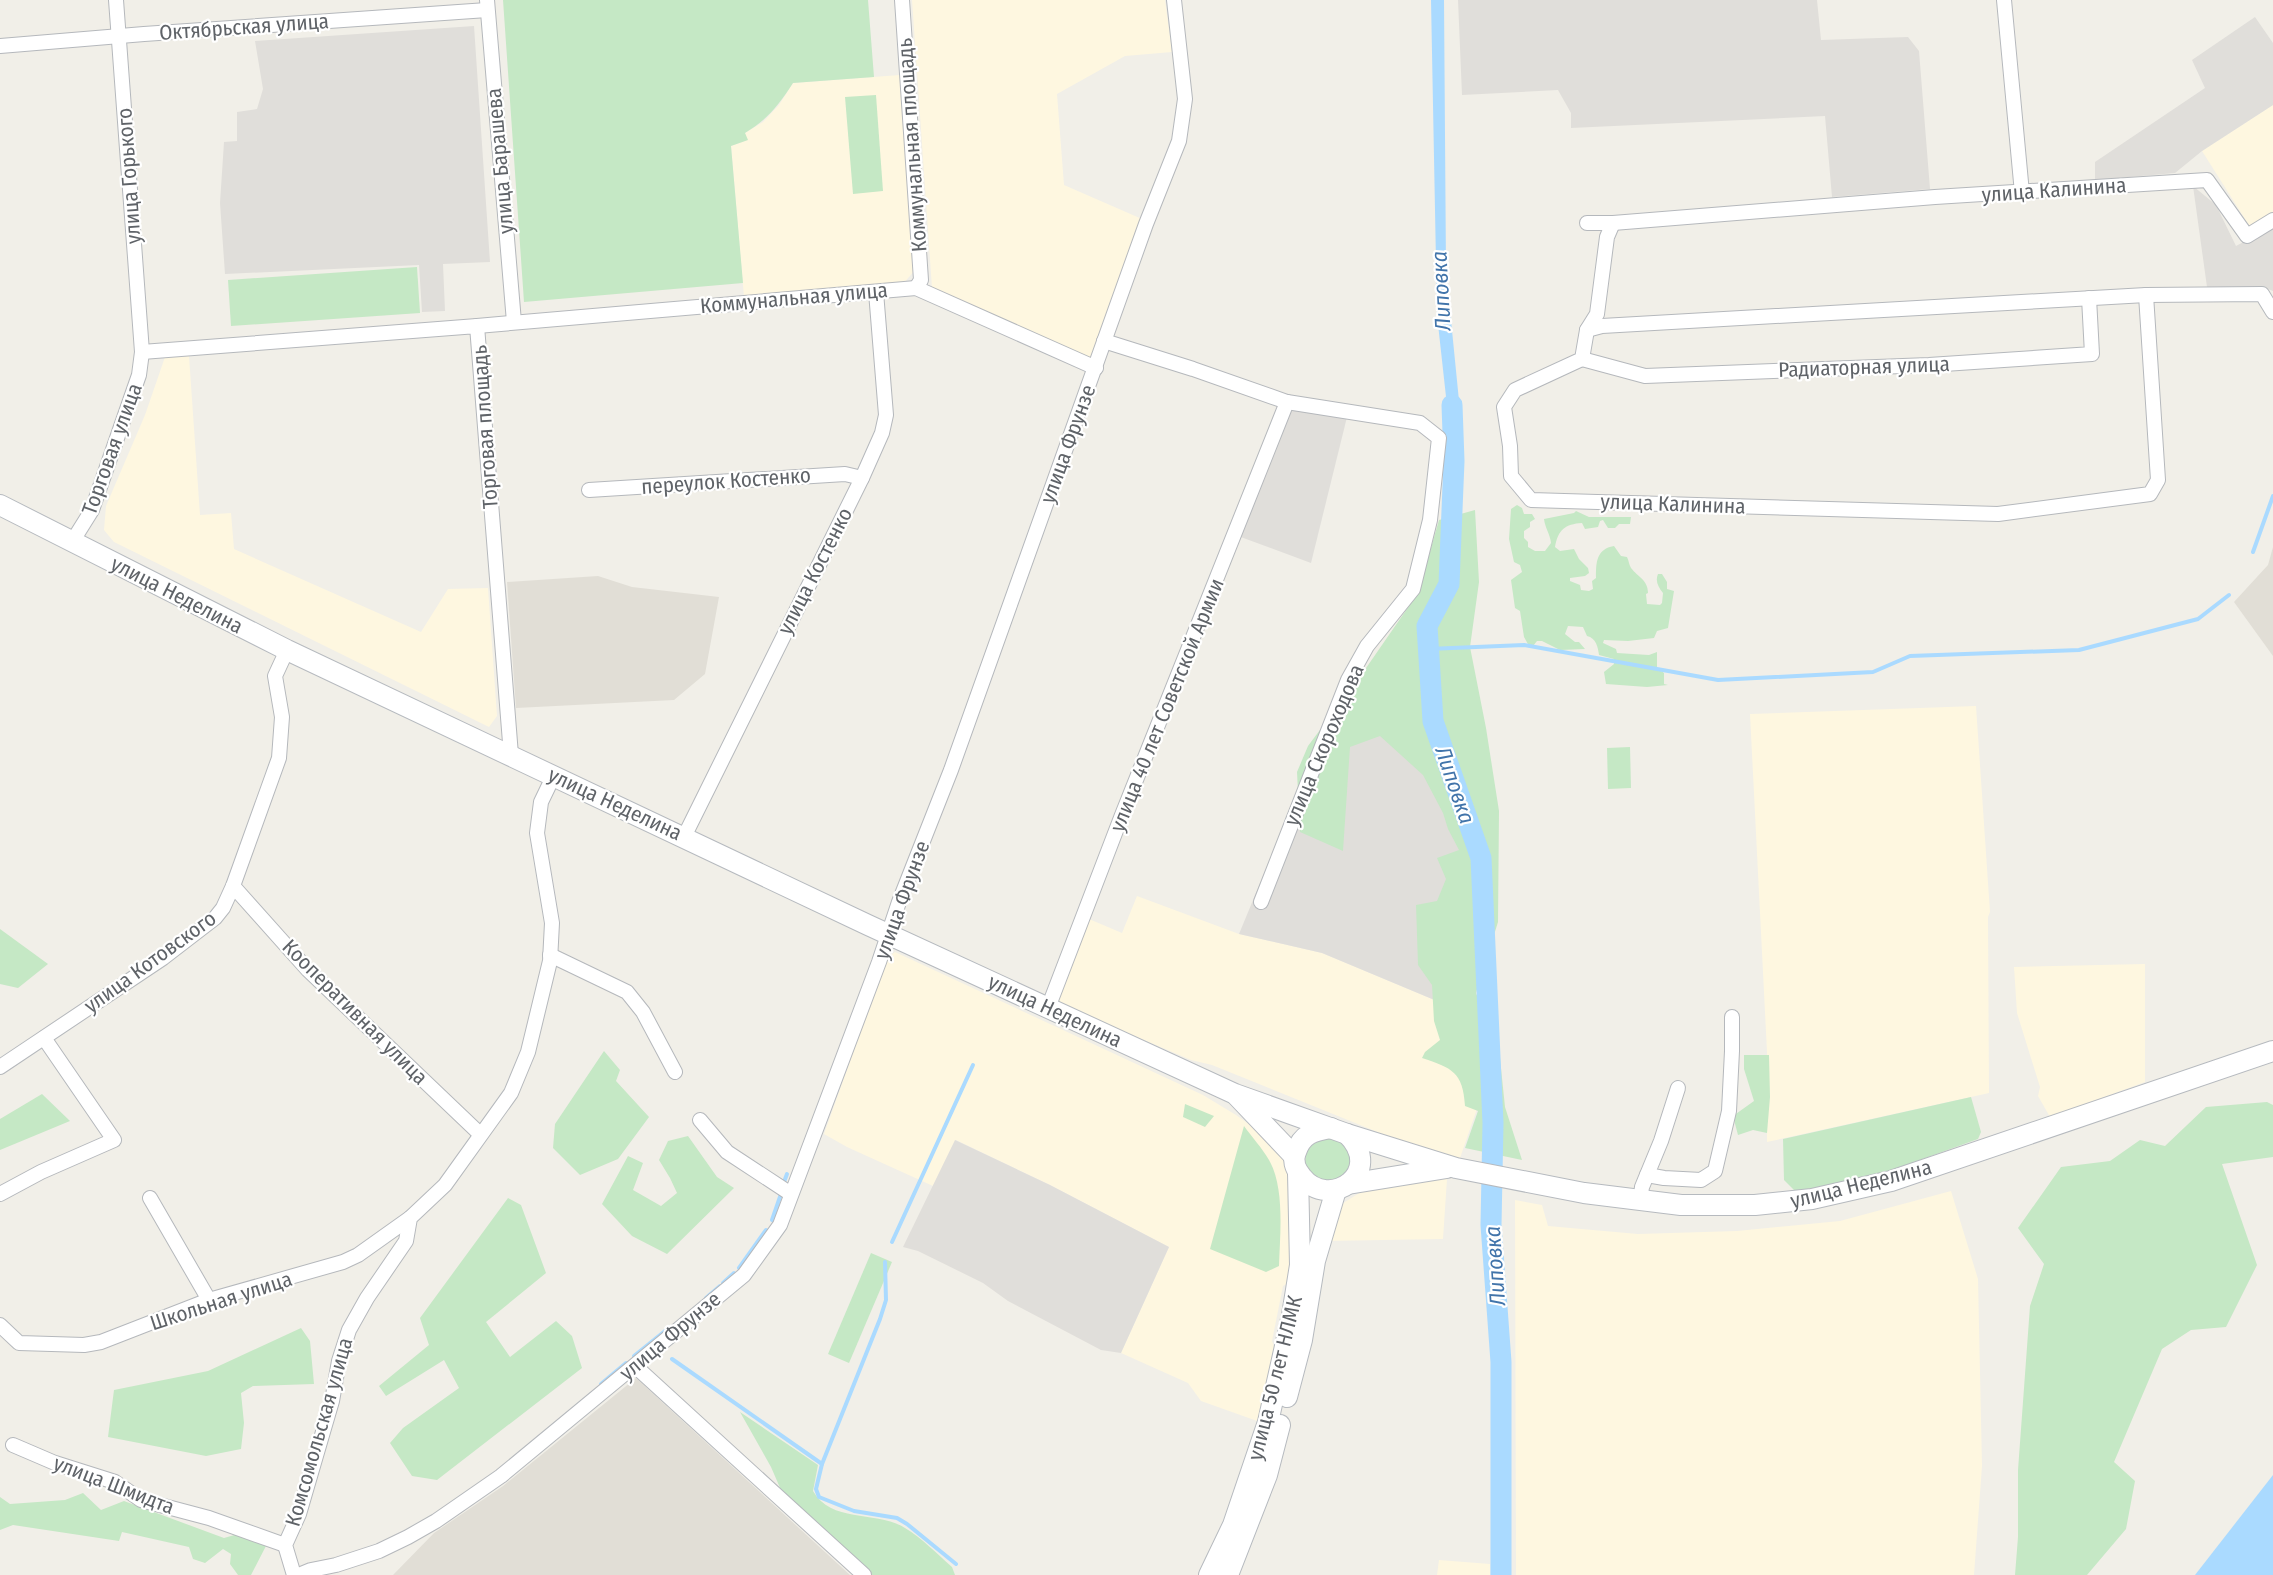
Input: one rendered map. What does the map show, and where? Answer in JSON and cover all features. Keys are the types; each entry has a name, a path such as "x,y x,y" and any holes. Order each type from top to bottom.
{"main road":[{"name":"улица Неделина","path":"0,504 287,650 887,934 1235,1095 1454,1168 1524,1182 1641,1201 1681,1205 1755,1205 1832,1195 1891,1180 2264,1054 2273,1047"},
{"path":"1235,1095 1296,1165 1307,1184 1321,1190 1454,1168"},
{"path":"1296,1165 1302,1139 1309,1133 1339,1131 1357,1144 1360,1155 1360,1167 1356,1176 1342,1187"},
{"name":"улица 50 лет НЛМК","path":"1209,1575 1233,1524 1268,1422 1290,1326 1300,1265 1296,1165"},
{"name":"улица 50 лет НЛМК","path":"1228,1575 1267,1475 1302,1340 1315,1261 1342,1187"}],"street":[{"name":"улица Горького","path":"116,0 142,352"},
{"name":"Коммунальная площадь","path":"902,0 921,280 916,288"},
{"name":"улица Фрунзе","path":"299,1575 311,1570 337,1570 379,1551 436,1521 501,1476 744,1275 780,1225 879,962 887,934 959,748 1146,224 1179,141 1185,99 1174,0"},
{"path":"2004,0 2022,193"},
{"name":"Октябрьская улица","path":"0,46 487,5"},
{"name":"улица Барашева","path":"487,5 514,322"},
{"name":"улица Калинина","path":"1587,223 1613,223 1935,197 2207,180 2247,236 2273,220"},
{"path":"1582,359 1587,330 1597,314 1607,237 1613,223"},
{"name":"Коммунальная улица","path":"477,326 916,288 1096,368"},
{"name":"улица Костенко","path":"684,837 862,478 882,433 886,415 876,292"},
{"path":"1587,330 1602,326 2146,295 2262,294 2273,312"},
{"name":"улица Калинина","path":"1582,359 1515,390 1504,407 1510,446 1511,476 1531,500 1998,514 2150,494 2158,480 2146,295"},
{"name":"Радиаторная улица","path":"1582,359 1645,376 1929,365 2092,354 2089,298"},
{"name":"Торговая площадь","path":"142,352 477,326 511,755"},
{"path":"1104,341 1287,402"},
{"name":"Торговая улица","path":"72,542 92,510 139,375 142,352"},
{"name":"улица Скороходова","path":"1262,902 1348,680 1367,646 1413,589 1430,520 1439,438 1420,423 1287,402"},
{"name":"улица 40 лет Советской Армии","path":"1048,1008 1122,815 1287,402"},
{"name":"переулок Костенко","path":"589,490 845,474 862,478"},
{"name":"улица Котовского","path":"0,1067 163,958 215,918 223,908 279,758 282,717 275,676 287,650"},
{"path":"410,1218 445,1185 511,1093 528,1052 547,978 550,955 552,923 537,833 541,802 554,776"},
{"name":"Кооперативная улица","path":"233,886 308,970 480,1134"},
{"path":"550,955 627,992 643,1012 675,1072"},
{"path":"1647,1175 1701,1180 1715,1171 1729,1111 1732,1017"},
{"path":"0,1194 41,1172 114,1140 44,1038"},
{"path":"1641,1201 1642,1187 1678,1088"},
{"path":"700,1120 727,1152 791,1194"},
{"path":"150,1198 209,1300"},
{"name":"Школьная улица","path":"0,1325 19,1343 92,1344 209,1300 343,1262 358,1255 410,1218"},
{"name":"Комсомольская улица","path":"294,1575 285,1545 299,1514 332,1401 339,1361 349,1330 367,1298 406,1241 410,1218"},
{"path":"635,1366 864,1575"},
{"name":"улица Шмидта","path":"13,1445 55,1463 116,1482 141,1500 209,1518 285,1545"}],"shaded area":[{"path":"912,0 1165,0 1172,52 1125,56 1057,94 1064,185 1142,219 1090,359 932,288"},
{"path":"1458,0 1817,0 1821,40 1908,37 1919,51 1930,189 1832,197 1825,116 1571,128 1571,113 1558,90 1462,95"},
{"path":"2255,17 2273,43 2273,105 2202,151 2175,173 2095,180 2095,162 2205,88 2192,60"},
{"path":"474,26 490,262 443,264 445,311 422,312 419,265 225,274 220,203 224,142 237,141 237,112 257,109 263,89 255,41"},
{"path":"900,75 915,270 903,284 744,297 731,146 747,140 745,133 763,122 779,105 793,83"},
{"path":"2273,105 2273,213 2250,227 2202,151"},
{"path":"2193,186 2216,205 2236,246 2273,226 2273,291 2263,287 2207,287"},
{"path":"189,356 200,515 231,513 234,549 421,632 448,589 488,588 497,716 489,727 114,542 104,530 106,506 145,415 165,357"},
{"path":"1289,408 1347,417 1311,563 1238,536"},
{"path":"2273,547 2273,656 2234,602 2268,565"},
{"path":"598,576 632,587 719,597 705,674 674,700 516,708 507,582"},
{"path":"1976,706 1990,912 1988,917 1989,1093 1767,1142 1767,1052 1750,714"},
{"path":"1331,711 1431,740 1467,850 1444,1004 1322,953 1239,934"},
{"path":"1137,896 1239,934 1322,953 1444,1004 1478,1106 1460,1158 1412,1146 1212,1065 1191,1060 1055,1002 1089,919 1122,933"},
{"path":"895,952 1203,1095 1267,1137 1285,1160 1293,1182 1296,1228 1290,1282 1283,1286 1272,1341 1276,1352 1260,1422 1201,1401 1188,1383 1121,1353 1169,1247 1050,1185 956,1140 933,1186 847,1147 824,1134 887,958"},
{"path":"2145,964 2145,1082 2050,1117 2038,1096 2040,1087 2017,1013 2014,967"},
{"path":"955,1140 1050,1185 1169,1247 1121,1353 1101,1350 1008,1301 983,1283 918,1251 903,1247"},
{"path":"1417,1179 1447,1179 1443,1239 1323,1241 1337,1207 1364,1190"},
{"path":"1951,1191 1978,1279 1982,1466 1974,1575 1516,1575 1515,1200 1542,1205 1548,1226 1638,1234 1737,1231 1840,1221"},
{"path":"636,1378 850,1575 393,1575 434,1533 503,1486"},
{"path":"1439,1560 1490,1564 1490,1575 1437,1575"}],"green space":[{"path":"503,0 868,0 874,77 793,83 772,111 745,133 748,140 731,146 743,283 524,302"},
{"path":"876,95 883,191 853,194 845,97"},
{"path":"417,267 420,313 231,326 228,280"},
{"path":"1517,505 1522,508 1524,514 1532,514 1535,519 1524,531 1524,538 1528,542 1528,547 1535,551 1545,551 1551,543 1544,519 1576,511 1589,517 1631,517 1630,524 1619,524 1615,528 1608,528 1603,520 1600,521 1598,527 1585,529 1582,523 1571,525 1560,532 1555,547 1560,551 1574,549 1579,559 1588,568 1589,573 1585,576 1570,578 1570,581 1580,585 1581,590 1593,589 1592,581 1596,578 1600,553 1614,546 1621,556 1627,557 1631,568 1646,585 1647,604 1660,605 1662,603 1663,593 1658,586 1657,579 1658,574 1662,574 1667,582 1667,589 1674,591 1668,628 1657,631 1654,638 1628,641 1604,640 1603,643 1616,649 1617,653 1649,655 1657,652 1657,668 1664,673 1664,684 1668,685 1647,687 1606,684 1604,672 1614,664 1614,659 1599,655 1596,643 1587,636 1583,627 1568,626 1565,634 1575,642 1579,642 1585,649 1560,650 1542,641 1529,646 1524,637 1520,611 1515,608 1511,580 1522,572 1520,565 1514,562 1509,539 1511,509"},
{"path":"1475,510 1479,582 1470,647 1499,811 1498,922 1476,993 1480,1004 1482,1043 1499,1049 1505,1107 1522,1160 1465,1148 1478,1111 1465,1106 1462,1086 1454,1073 1422,1058 1425,1052 1440,1040 1434,1021 1432,985 1418,965 1416,905 1437,901 1446,879 1437,858 1459,850 1423,775 1380,736 1350,747 1343,851 1300,832 1297,772 1308,746 1418,593 1439,520"},
{"path":"1630,747 1631,788 1608,789 1607,748"},
{"path":"0,929 48,964 18,988 0,984"},
{"path":"604,1051 620,1070 616,1081 649,1117 618,1159 580,1175 553,1148 555,1124"},
{"path":"1744,1055 1769,1055 1770,1097 1767,1133 1753,1130 1738,1135 1733,1116 1754,1101 1744,1069"},
{"path":"42,1094 70,1121 0,1150 0,1119"},
{"path":"1971,1097 1981,1132 1978,1139 1867,1179 1795,1191 1784,1180 1783,1139"},
{"path":"2267,1102 2273,1105 2273,1157 2222,1164 2257,1265 2226,1327 2191,1330 2162,1349 2114,1462 2135,1481 2126,1529 2087,1575 2015,1575 2018,1537 2018,1470 2030,1306 2044,1264 2018,1228 2061,1167 2110,1161 2140,1140 2165,1146 2206,1107"},
{"path":"1185,1104 1214,1116 1205,1127 1183,1117"},
{"path":"1244,1126 1269,1160 1274,1171 1279,1197 1279,1266 1266,1272 1210,1249"},
{"path":"688,1136 717,1177 734,1188 667,1254 632,1236 602,1204 628,1156 643,1163 633,1190 661,1206 677,1193 659,1160 668,1141"},
{"path":"1318,1136 1349,1141 1352,1173 1322,1184 1305,1166 1306,1148"},
{"path":"508,1198 521,1205 546,1273 486,1322 510,1357 556,1321 572,1336 582,1368 437,1480 412,1476 390,1443 403,1428 459,1388 444,1360 386,1396 379,1386 429,1345 420,1318"},
{"path":"871,1253 892,1262 849,1363 828,1354"},
{"path":"301,1328 310,1341 314,1384 253,1386 241,1393 244,1423 241,1449 206,1456 108,1437 114,1390 208,1371"},
{"path":"740,1412 818,1465 813,1491 821,1501 843,1512 881,1519 905,1528 952,1567 955,1575 872,1575 867,1572 784,1497 771,1467"},
{"path":"83,1493 101,1510 124,1501 224,1538 238,1534 267,1544 251,1575 238,1575 230,1564 231,1554 223,1549 205,1563 193,1559 189,1547 122,1532 119,1541 13,1525 0,1530 0,1497 10,1504 65,1500"}],"water":[{"path":"1431,0 1444,0 1446,270 1462,431 1450,433 1437,315"},
{"path":"2273,1475 2273,1575 2195,1575"}],"waterway":[{"name":"Липовка","path":"1452,405 1454,461 1449,584 1427,626 1433,721 1481,858 1493,1123 1491,1225 1501,1362 1501,1575"},
{"path":"2253,552 2273,496"},
{"path":"1428,649 1524,645 1718,680 1873,672 1910,656 2079,650 2198,619 2229,595"},
{"path":"892,1242 973,1065"},
{"path":"784,1182 787,1174"},
{"path":"772,1220 781,1194"},
{"path":"739,1268 766,1230"},
{"path":"885,1262 886,1300 822,1464 816,1489 819,1497 854,1511 897,1518 956,1564"},
{"path":"723,1283 734,1273"},
{"path":"706,1298 720,1286"},
{"path":"634,1356 670,1327"},
{"path":"672,1359 822,1464"},
{"path":"601,1384 626,1363"}]}
